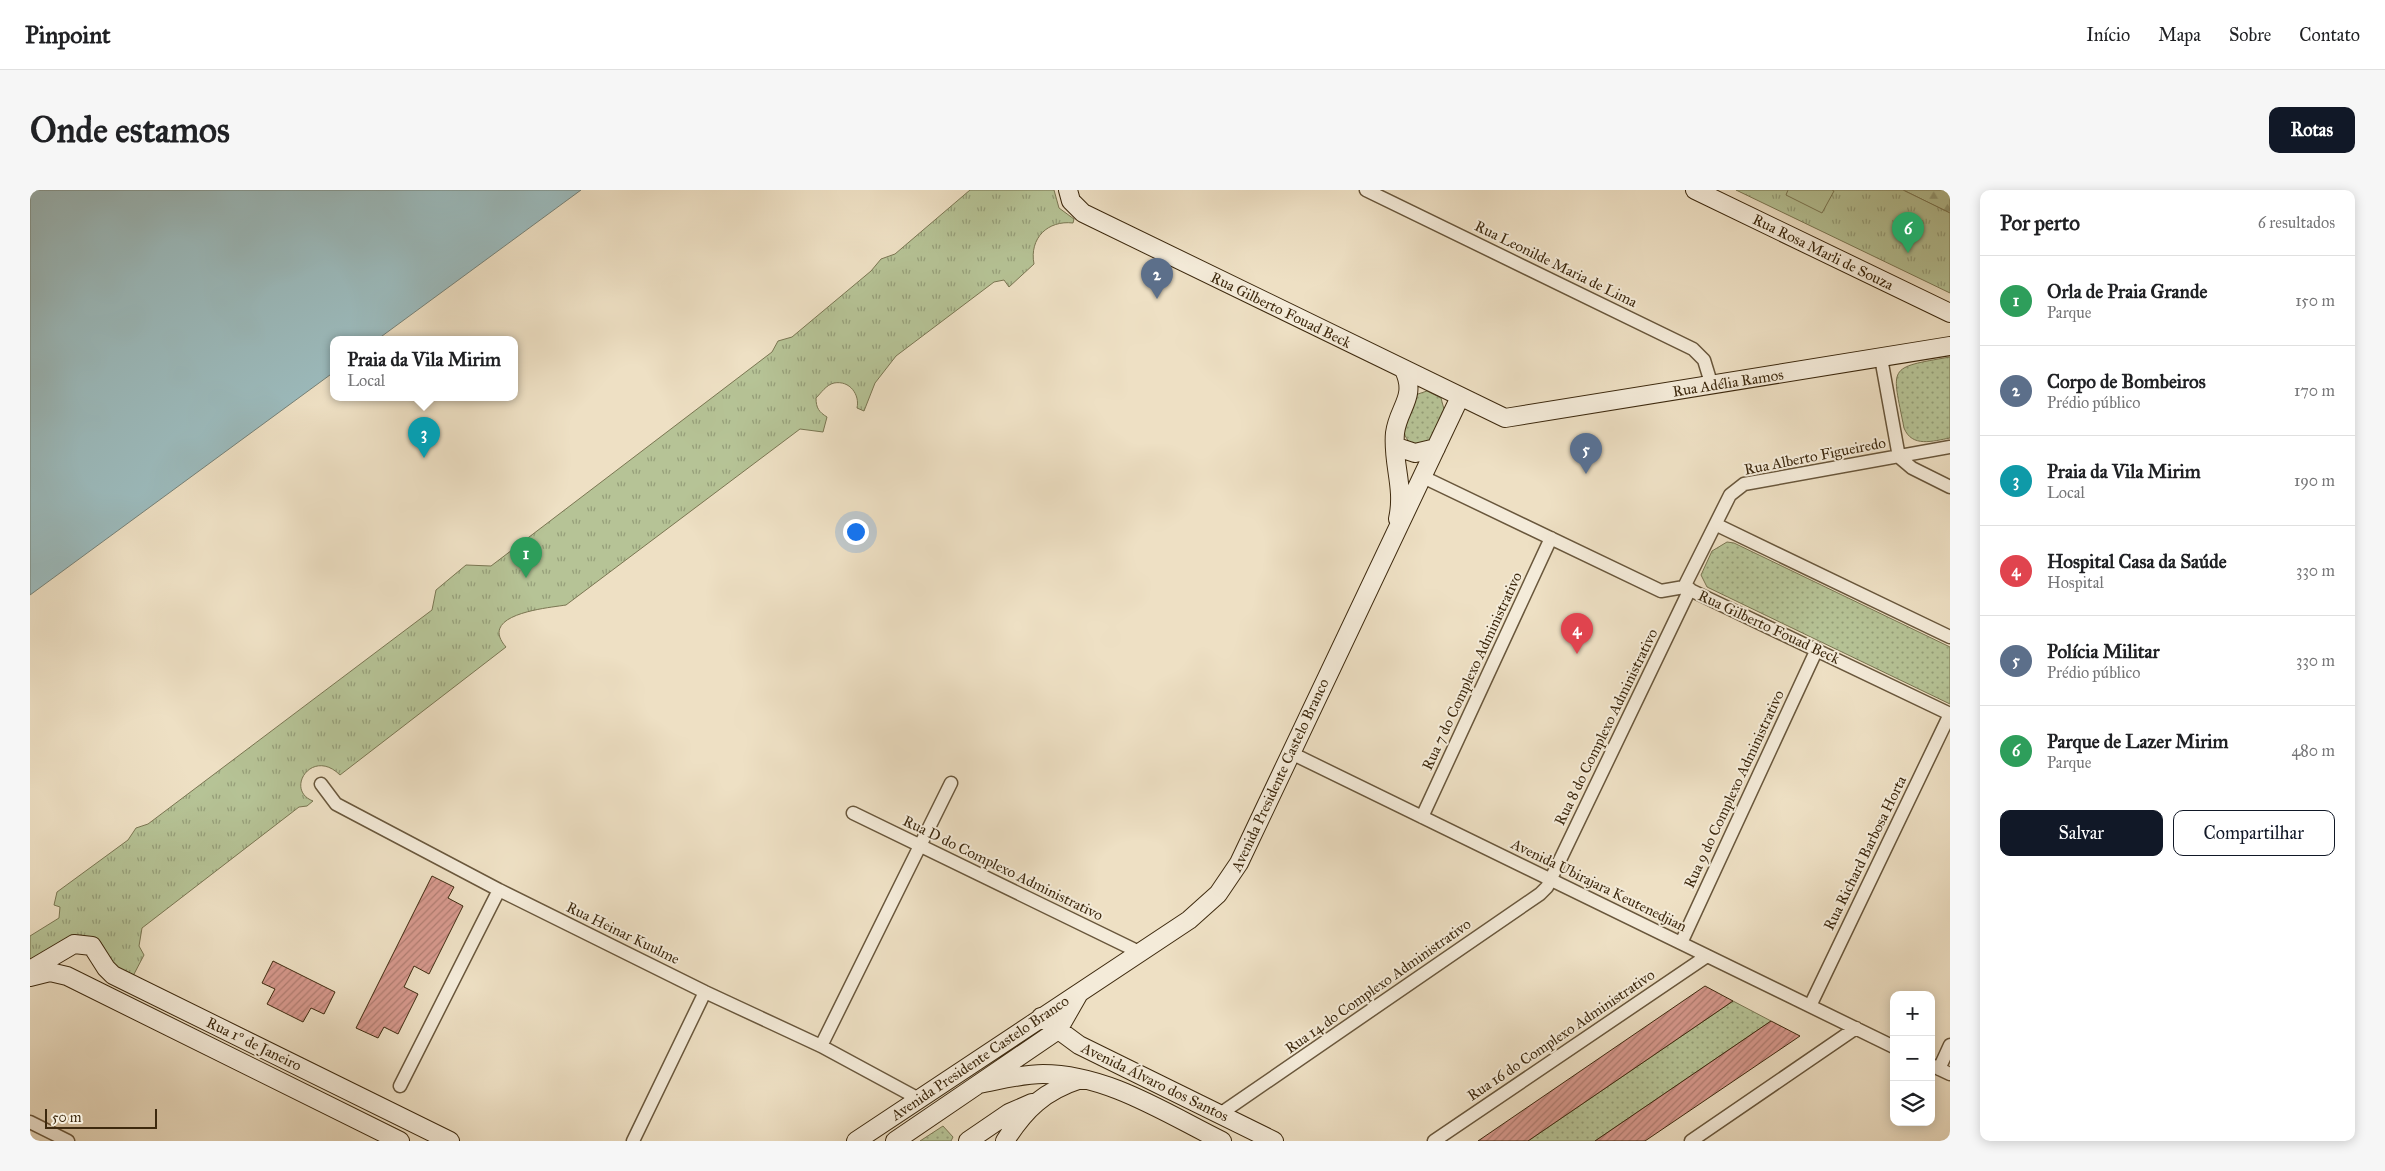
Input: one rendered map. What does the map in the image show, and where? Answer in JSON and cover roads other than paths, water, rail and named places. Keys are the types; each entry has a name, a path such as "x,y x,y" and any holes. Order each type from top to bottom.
{"street":[{"name":"Rua Gilberto Fouad Beck","path":"1068,190 1071,201 1083,213 1506,418"},
{"name":"Rua Leonilde Maria de Lima","path":"1366,190 1693,348 1704,360 1712,386"},
{"name":"Rua Rosa Marli de Souza","path":"1695,190 1950,313"},
{"name":"Rua Adélia Ramos","path":"1506,418 1950,346"},
{"path":"1881,358 1899,457 1912,468 1950,487"},
{"path":"1404,370 1408,380 1409,394"},
{"path":"1409,394 1417,386 1429,382"},
{"name":"Avenida Presidente Castelo Branco","path":"1397,527 1401,492 1395,450 1409,394"},
{"name":"Avenida Presidente Castelo Branco","path":"856,1141 1189,920 1222,889 1239,864 1397,527 1409,509 1460,397"},
{"path":"1398,440 1415,453 1436,448"},
{"path":"1398,440 1407,461 1423,476"},
{"name":"Rua Alberto Figueiredo","path":"1687,588 1730,495 1744,484 1950,448"},
{"name":"Rua Gilberto Fouad Beck","path":"1423,476 1661,591 1687,588 1950,714"},
{"path":"1717,525 1950,637"},
{"name":"Rua 7 do Complexo Administrativo","path":"1422,817 1551,538"},
{"name":"Rua 8 do Complexo Administrativo","path":"1551,880 1687,588"},
{"name":"Rua 9 do Complexo Administrativo","path":"1681,943 1817,649"},
{"name":"Rua Richard Barbosa Horta","path":"1810,1006 1950,714"},
{"name":"Avenida Ubirajara Keutenedjian","path":"1291,753 1890,1045"},
{"path":"821,1046 951,783"},
{"name":"Rua Heinar Kuulme","path":"321,784 336,804 499,890 705,992 821,1046 919,1099"},
{"name":"Rua D do Complexo Administrativo","path":"853,813 1139,952"},
{"name":"Rua 14 do Complexo Administrativo","path":"1220,1114 1540,894 1551,880"},
{"path":"400,1086 499,890"},
{"name":"Rua 1º de Janeiro","path":"68,946 80,943 92,946 106,968 113,975 450,1141"},
{"path":"30,970 68,946"},
{"path":"30,977 50,972 67,976 64,960 68,946"},
{"name":"Rua 16 do Complexo Administrativo","path":"1434,1141 1707,956"},
{"name":"Rua 1º de Janeiro","path":"67,976 400,1141"},
{"path":"633,1141 705,992"},
{"name":"Avenida Presidente Castelo Branco","path":"895,1141 1058,1030 1079,992"},
{"path":"153,1018 163,999"},
{"name":"Avenida Álvaro dos Santos","path":"1041,1017 1079,1045 1274,1141"},
{"path":"1691,1141 1856,1028"},
{"path":"1940,1069 1950,1045"},
{"name":"Avenida Álvaro dos Santos","path":"979,1084 1042,1074 1089,1081 1121,1091 1222,1141"},
{"path":"968,1141 1009,1113 1035,1102 1067,1084 1089,1081"},
{"path":"1004,1141 1035,1102"},
{"path":"30,1122 63,1140"}],"water":[{"path":"30,190 581,190 382,336 330,336 330,375 30,595"}],"place":[{"name":"Parque de Lazer Mirim","path":"1908,253"},
{"name":"Corpo de Bombeiros","path":"1157,299"},
{"name":"Praia da Vila Mirim","path":"424,458"},
{"name":"Polícia Militar","path":"1586,474"},
{"name":"Orla de Praia Grande","path":"526,578"},
{"name":"Hospital Casa da Saúde","path":"1577,654"}]}
